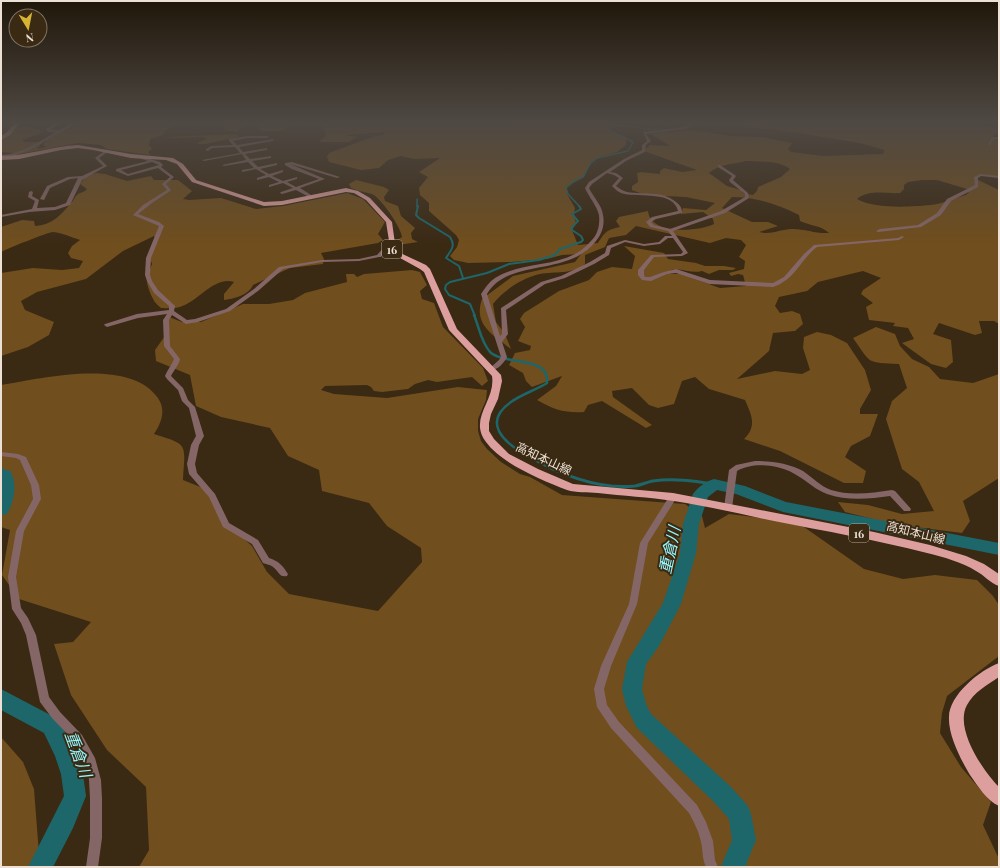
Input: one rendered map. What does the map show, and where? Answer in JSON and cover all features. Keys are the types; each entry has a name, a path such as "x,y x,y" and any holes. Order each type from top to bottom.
{"main road":[{"name":"16","path":"180,164 188,177 194,181 264,204 276,204 346,190 365,196 389,222 393,252 423,267 427,271 453,330 492,369"},
{"name":"高知本山線","path":"492,369 496,375 497,381 493,399 486,414 484,431 490,441 504,456 571,487 678,498 874,536 930,549 962,559 980,567 999,581"},
{"path":"999,669 975,685 961,702 956,717 966,754 987,786 999,798"}],"street":[{"path":"42,199 48,187 69,178 81,177 105,166 106,165 104,164"},
{"path":"142,164 117,170 128,175 159,167"},
{"path":"159,167 161,165 160,164"},
{"path":"224,165 234,164"},
{"path":"253,164 269,175 298,188 310,196"},
{"path":"282,193 323,179 286,164 288,164"},
{"path":"293,164 338,177"},
{"path":"492,369 503,359 484,294 486,289 491,284 507,275 568,260 590,246 599,236 601,229 601,215 587,188 594,179 619,164"},
{"path":"243,171 277,166 264,172"},
{"path":"606,172 615,174 621,178 614,186 621,192 629,194 655,194 674,201 679,207 680,212 654,218 648,222 652,226 670,230 716,215 747,198 747,194 732,182 731,180 734,176 719,166"},
{"path":"159,167 172,178 164,184 168,190 137,212 135,216 162,226 157,234 154,246 148,259 147,274 154,291 172,306 171,312 166,320 167,346 176,359 176,363 168,376 181,389 185,401 192,407 200,436 193,452 191,464 193,474 212,496 226,525 255,542 266,561 275,563 284,574"},
{"path":"258,179 282,172"},
{"path":"670,230 686,253 682,255 653,256 641,270 642,277 651,279 676,271 709,282 773,285 783,281 799,266 812,248 816,246 899,239 902,236 878,231 919,226 939,214 949,200 977,186 976,177 980,175 999,177"},
{"path":"2,214 34,210 50,210 68,204 81,177"},
{"path":"270,186 296,178"},
{"path":"31,192 30,197 37,200 34,210"},
{"path":"499,343 505,334 503,309 543,283 592,263 607,254 610,247 625,241 644,245 660,242 667,237 675,237"},
{"path":"107,326 137,316 171,312 186,322 196,321 228,310 256,290 281,268 322,261 359,260 379,256 391,243"},
{"path":"1,454 18,456 24,459 35,485 37,500 20,531 12,577 17,609 32,636 44,699 56,715 78,738 90,758 95,780 96,798 96,838 92,867"},
{"path":"728,508 733,470 743,464 758,463 780,466 797,471 810,481 829,492 839,494 869,495 892,493 907,509"},
{"path":"678,498 644,543 632,604 606,666 599,689 602,707 615,725 693,809 702,826 707,841 708,860 712,867"}],"shaded area":[{"path":"335,164 384,164 379,168 361,170"},
{"path":"432,164 590,164 584,177 567,186 567,194 575,208 574,214 576,224 572,230 578,245 598,243 606,232 620,227 616,221 619,217 648,211 651,219 657,224 676,230 697,229 714,224 713,219 703,212 681,214 683,208 706,210 715,203 686,197 645,195 632,190 632,186 638,182 637,173 660,174 660,171 664,168 682,172 697,170 679,164 734,164 722,166 709,173 727,186 741,190 743,193 753,195 757,191 758,187 781,177 790,169 778,164 999,164 999,177 985,175 976,177 978,180 999,190 999,324 994,321 979,321 982,333 975,335 939,323 933,334 951,340 953,362 946,368 931,364 902,343 914,339 908,328 893,326 895,323 869,320 866,307 873,303 861,294 863,290 881,278 863,271 818,282 807,291 779,297 775,306 780,313 792,311 800,314 803,324 795,331 773,333 769,351 737,379 775,371 802,374 810,370 803,348 804,337 817,332 831,335 847,343 865,370 871,390 860,409 860,414 878,414 870,436 851,446 845,457 866,471 863,483 844,483 780,451 744,439 751,430 752,425 750,411 745,400 709,389 695,377 682,381 674,404 658,408 649,405 632,388 612,391 613,397 652,425 646,428 602,401 588,405 584,412 560,410 537,400 556,386 562,376 532,387 526,381 523,373 509,365 515,353 530,350 531,346 518,341 525,327 520,319 524,313 559,291 589,280 597,272 612,267 632,269 635,256 624,246 664,253 668,259 696,263 705,266 724,266 736,268 733,270 719,270 709,274 702,271 694,272 671,270 670,274 680,274 720,288 746,286 743,275 738,274 731,276 729,273 744,269 745,261 739,257 746,245 741,240 726,238 710,243 636,226 626,235 609,238 605,247 585,255 585,264 575,270 540,274 527,278 508,289 497,299 493,304 496,322 505,334 511,349 492,334 482,323 480,308 482,299 513,276 575,262 581,254 511,262 468,263 454,260 450,256 457,247 459,240 456,235 429,211 429,203 420,195 419,188 428,177 419,172","holes":["937,180 967,189 969,192 966,195 930,205 883,206 857,199 872,193 900,193 904,189 904,185 908,182","732,197 750,198 774,204 799,215 800,221 822,228 829,233 795,229 771,233 759,232 778,226 768,222 752,222 722,208"]},
{"path":"97,173 127,181 151,176 154,180 178,180 192,191 183,199 221,198 256,209 283,206 347,193 363,199 385,222 378,234 383,240 378,243 321,253 324,259 323,264 290,268 253,285 244,294 236,297 224,300 224,294 234,282 227,281 213,286 187,304 178,308 161,308 151,295 147,282 147,277 152,264 150,258 156,240 154,236 123,251 86,279 37,292 21,301 25,310 54,322 49,335 28,347 1,356 1,273 33,268 62,270 79,268 83,261 71,258 68,253 72,246 80,240 64,234 53,232 1,252 1,227 22,220 34,221 35,226 46,224 56,219 64,212 79,193 87,189 80,184 87,175"},
{"path":"356,180 384,187 389,190 384,197 385,201 398,206 401,216 415,228 411,233 412,239 418,242 398,245 395,242 402,237 401,232 394,220 380,201 372,194 351,188 349,184"},
{"path":"412,270 420,272 427,285 420,291 422,299 434,303 443,327 483,368 488,381 482,386 472,377 437,382 428,380 415,384 408,389 382,392 374,391 367,385 325,386 321,390 334,394 387,398 458,387 487,390 486,400 478,419 478,431 481,441 501,462 520,474 530,477 562,495 685,504 702,516 705,528 729,514 771,519 804,527 864,569 903,579 935,575 977,580 993,596 999,605 999,656 947,696 942,713 940,733 961,767 991,802 983,825 999,859 999,867 139,867 149,850 146,787 107,750 71,695 54,644 73,642 91,622 19,599 2,575 10,530 1,527 1,385 61,375 107,374 127,378 145,385 158,398 162,407 161,420 154,434 179,444 184,452 183,480 213,492 224,521 252,546 267,572 289,594 378,611 422,562 421,548 387,526 369,503 322,491 319,470 288,456 270,428 221,417 196,406 190,375 156,361 155,350 167,333 169,317 182,322 201,322 243,304 269,304 293,300 305,293 347,282 346,274 354,274 357,277 364,274"},
{"path":"876,327 895,334 900,346 912,359 929,367 940,379 973,383 999,374 999,478 963,501 970,521 962,533 892,524 845,512 838,502 868,505 902,514 934,511 919,482 902,469 886,419 892,401 907,388 899,364 875,362 867,358 853,338"},
{"path":"1,737 23,762 34,789 39,854 33,867 1,867"}],"waterway":[{"path":"580,207 568,194 566,188 573,182 583,177 591,164"},
{"path":"417,199 417,207"},
{"path":"418,206 416,215 450,237 452,240 453,245 446,258 459,266 463,278"},
{"path":"475,316 470,304 449,295 445,289 446,285 450,282 487,273 509,264 539,260 555,255 560,249 581,242 583,240 581,236 572,230 572,227 578,221 572,214 581,209 579,206"},
{"path":"474,315 482,339 490,352 506,359 534,365 541,368 546,374 547,383 511,402 502,410 498,417 497,425 499,432 511,445 526,455"},
{"path":"525,454 563,474 592,483 621,487 635,486 653,481 668,480 714,484"},
{"name":"重倉川","path":"1,473 5,474 7,495 1,510"},
{"name":"重倉川","path":"733,867 744,840 740,814 722,794 644,721 636,706 632,689 637,662 652,640 672,604 688,553 691,524 701,494 714,484 740,490 783,507 999,549"},
{"name":"重倉川","path":"1,698 15,708 51,726 65,753 72,774 75,796 65,820 40,867"}]}
